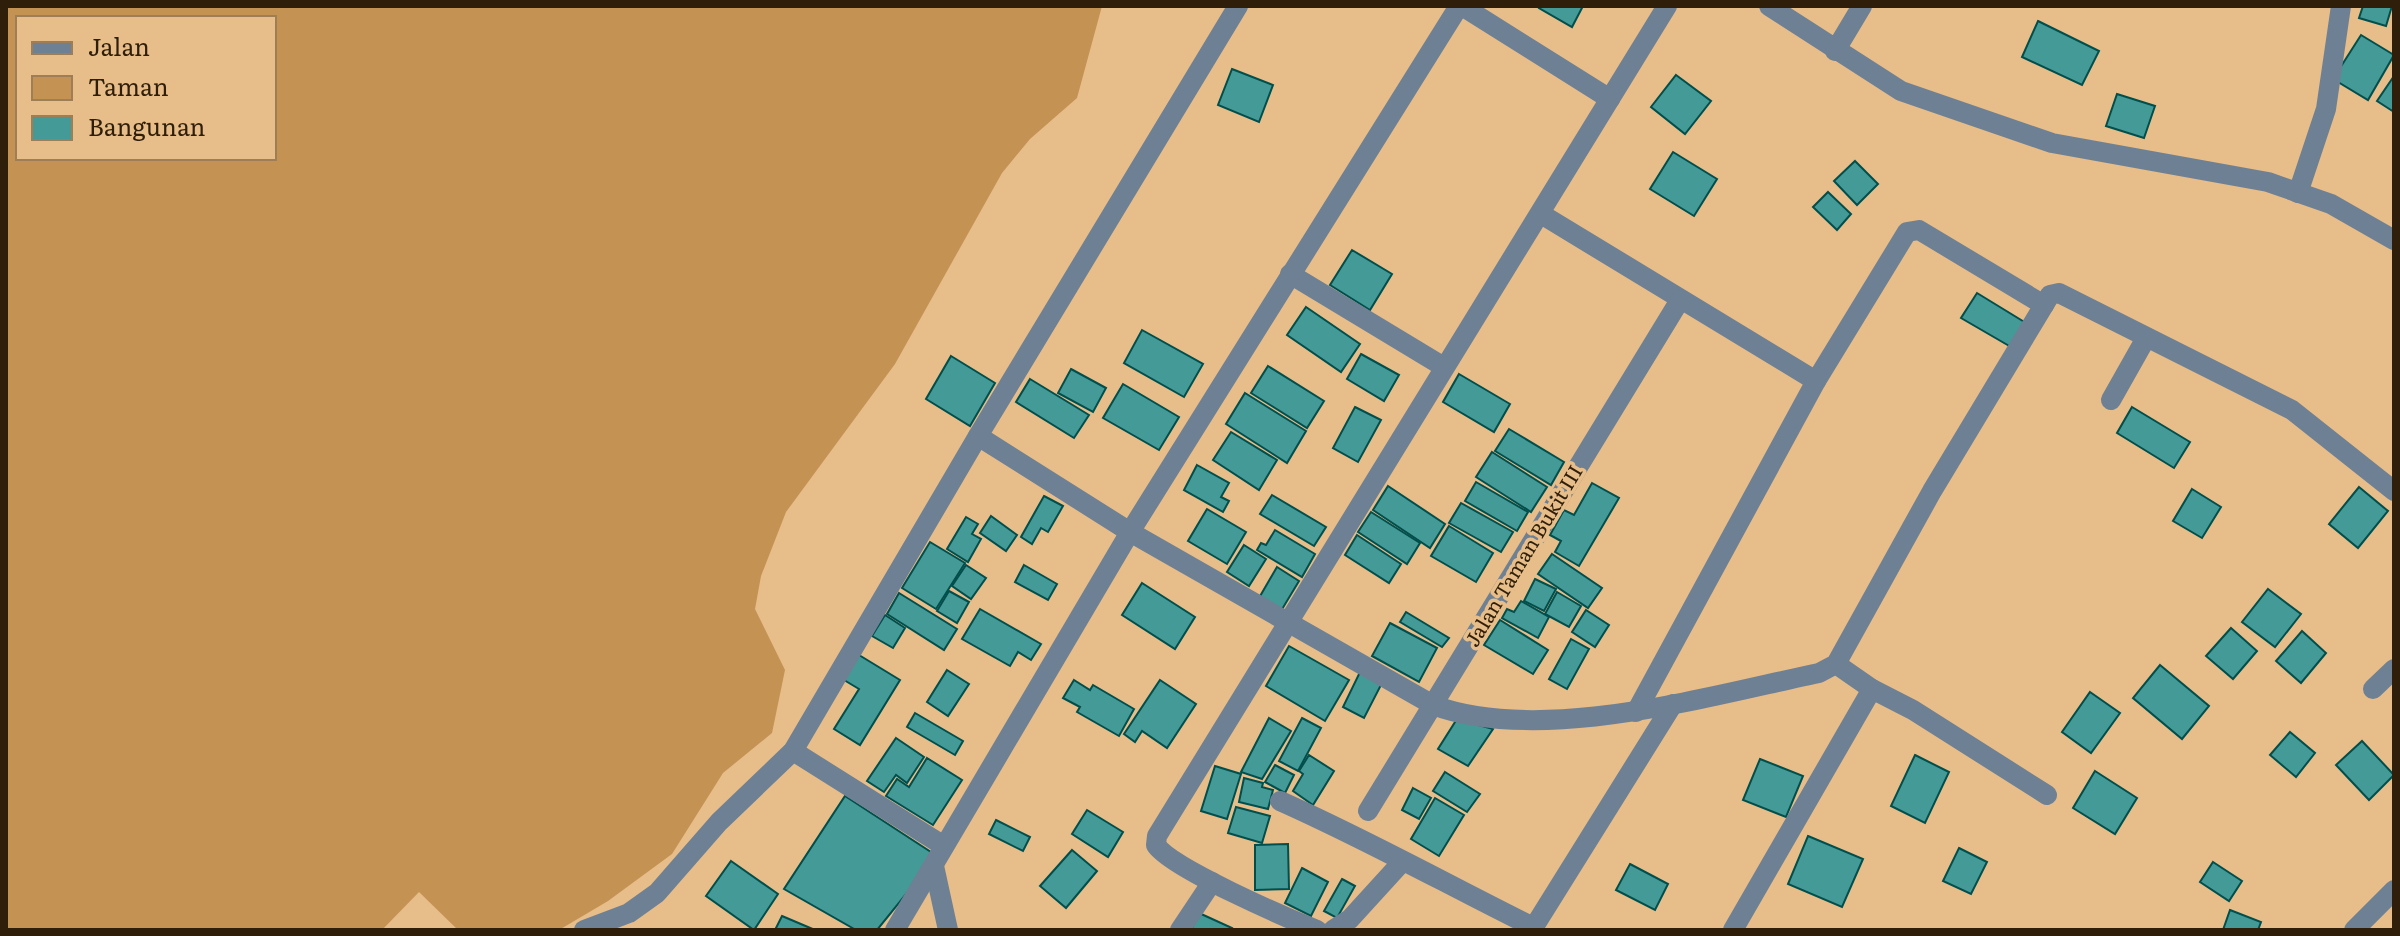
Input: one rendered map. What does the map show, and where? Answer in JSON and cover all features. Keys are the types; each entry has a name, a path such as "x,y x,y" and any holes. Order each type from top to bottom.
{"street":[{"path":"584,930 614,921 643,905 719,822 793,751 978,436 1238,6"},
{"path":"895,930 1130,532 1460,6 1610,99"},
{"path":"1317,930 1212,882 1165,856 1156,845 1157,836 1667,6"},
{"path":"1769,6 1901,91 2052,143 2268,182 2331,204 2394,240"},
{"path":"1835,51 1862,6"},
{"path":"2298,193 2326,109 2341,6"},
{"path":"1541,214 1816,381"},
{"path":"1636,712 1816,381 1907,232 1919,230 2044,305"},
{"path":"1290,274 1444,367"},
{"path":"978,436 1130,532 1433,705 1458,715 1514,719 1636,712 1819,673 1836,664 1932,491 2050,295 2059,293 2292,410 2394,491"},
{"name":"Jalan Taman Bukit III","path":"1368,811 1680,300"},
{"path":"2111,400 2146,338"},
{"path":"1836,664 2047,795"},
{"path":"2373,689 2394,669"},
{"path":"1733,930 1872,689"},
{"path":"1280,801 1343,829 1532,929 1673,704"},
{"path":"793,751 944,846"},
{"path":"1333,930 1350,919 1402,862"},
{"path":"934,866 948,930"},
{"path":"1180,930 1212,882"},
{"path":"2354,930 2394,890"}],"green space":[{"path":"6,6 1102,6 1077,98 1030,139 1002,173 895,364 786,512 761,576 755,609 785,670 772,733 723,773 672,854 608,901 559,930 458,930 419,892 382,930 6,930"}],"building":[{"path":"1540,6 1583,6 1572,27"},
{"path":"2363,6 2392,6 2386,26 2359,18"},
{"path":"2038,21 2099,51 2082,85 2022,57"},
{"path":"2361,35 2394,55 2368,100 2333,79"},
{"path":"1232,69 1273,85 1259,122 1218,105"},
{"path":"1676,75 1711,101 1685,134 1651,107"},
{"path":"2394,76 2394,112 2377,101"},
{"path":"2117,94 2155,106 2144,138 2106,126"},
{"path":"1673,152 1717,179 1694,216 1650,189"},
{"path":"1855,161 1878,184 1857,205 1834,181"},
{"path":"1828,192 1851,214 1837,230 1813,207"},
{"path":"1352,250 1392,274 1370,310 1330,285"},
{"path":"1977,293 2026,323 2011,347 1961,318"},
{"path":"1306,307 1360,344 1341,372 1287,335"},
{"path":"1142,330 1203,364 1184,397 1124,363"},
{"path":"1361,354 1399,375 1384,401 1347,379"},
{"path":"951,356 995,383 970,426 926,399"},
{"path":"1268,366 1324,401 1307,428 1251,393"},
{"path":"1071,369 1106,388 1093,412 1058,393"},
{"path":"1459,374 1510,404 1494,432 1443,402"},
{"path":"1030,379 1089,415 1074,438 1016,402"},
{"path":"1123,384 1179,417 1159,450 1103,418"},
{"path":"1245,393 1306,431 1287,463 1226,424"},
{"path":"1355,407 1381,420 1358,462 1333,448"},
{"path":"2132,407 2190,442 2174,468 2117,433"},
{"path":"1509,429 1564,462 1551,485 1495,451"},
{"path":"1231,432 1277,460 1259,490 1213,460"},
{"path":"1492,452 1547,487 1531,512 1476,477"},
{"path":"1197,465 1229,483 1221,497 1229,501 1223,512 1184,490"},
{"path":"1476,482 1528,512 1517,531 1465,501"},
{"path":"1592,483 1619,498 1579,566 1555,552 1561,541 1550,535 1564,510 1574,515"},
{"path":"1388,486 1445,524 1430,548 1373,510"},
{"path":"2359,487 2388,511 2358,548 2329,524"},
{"path":"2192,489 2221,507 2202,538 2173,521"},
{"path":"1272,495 1326,527 1314,546 1260,514"},
{"path":"1044,496 1063,506 1048,532 1041,528 1032,544 1021,537"},
{"path":"1461,503 1513,532 1501,552 1449,523"},
{"path":"1207,509 1246,532 1227,564 1188,541"},
{"path":"1371,512 1420,543 1407,564 1358,532"},
{"path":"991,516 1017,535 1006,551 980,533"},
{"path":"966,517 978,524 972,534 981,539 968,562 947,549"},
{"path":"1449,526 1493,553 1476,582 1431,556"},
{"path":"1275,530 1315,554 1302,577 1257,550 1261,543 1266,545"},
{"path":"1357,535 1401,564 1389,583 1345,555"},
{"path":"930,542 965,563 936,609 902,588"},
{"path":"1244,545 1266,559 1249,586 1227,572"},
{"path":"1552,554 1602,588 1588,608 1538,574"},
{"path":"966,565 986,578 971,599 952,586"},
{"path":"1024,565 1057,584 1048,600 1015,582"},
{"path":"1277,567 1299,581 1281,611 1259,598"},
{"path":"1535,579 1556,589 1544,611 1524,601"},
{"path":"1142,583 1195,617 1175,649 1122,615"},
{"path":"2268,589 2301,614 2275,647 2242,622"},
{"path":"949,591 969,602 957,623 937,611"},
{"path":"1557,592 1581,606 1569,627 1545,614"},
{"path":"899,593 957,629 944,650 887,614"},
{"path":"1521,601 1549,617 1538,638 1502,618 1507,609 1514,612"},
{"path":"980,609 1041,644 1031,660 1018,652 1010,666 962,639"},
{"path":"1586,610 1609,625 1595,647 1572,632"},
{"path":"1406,612 1449,638 1442,647 1400,622"},
{"path":"885,615 905,628 893,648 872,636"},
{"path":"1500,620 1548,650 1533,674 1484,645"},
{"path":"1390,623 1437,648 1419,682 1372,656"},
{"path":"2231,628 2257,651 2233,679 2206,656"},
{"path":"2302,631 2326,653 2301,683 2276,661"},
{"path":"1571,639 1589,649 1567,689 1549,679"},
{"path":"1289,646 1349,680 1325,721 1266,686"},
{"path":"859,655 900,680 860,745 834,729 859,689 844,680"},
{"path":"2160,665 2209,706 2182,739 2133,698"},
{"path":"947,670 969,684 948,716 927,702"},
{"path":"1360,672 1382,683 1364,718 1343,707"},
{"path":"1074,680 1090,690 1093,685 1134,709 1119,736 1077,712 1080,707 1063,698"},
{"path":"1160,680 1196,704 1167,748 1142,731 1135,742 1124,734"},
{"path":"2090,692 2120,713 2091,753 2062,732"},
{"path":"915,713 963,741 955,755 907,727"},
{"path":"1269,718 1291,731 1262,779 1241,772"},
{"path":"1302,718 1321,728 1298,771 1279,761"},
{"path":"1457,719 1493,729 1468,766 1438,749"},
{"path":"2290,732 2315,753 2296,777 2270,755"},
{"path":"896,738 924,757 907,783 896,775 884,792 867,781"},
{"path":"2362,741 2394,775 2369,800 2336,765"},
{"path":"1309,755 1334,771 1313,805 1293,791 1303,774 1299,771"},
{"path":"1915,755 1949,772 1925,823 1891,806"},
{"path":"927,758 962,780 933,825 886,796 897,779 909,787"},
{"path":"1760,759 1803,776 1786,817 1743,800"},
{"path":"1275,765 1294,775 1285,793 1265,782"},
{"path":"1215,766 1241,774 1227,819 1201,811"},
{"path":"2095,771 2137,798 2115,834 2073,808"},
{"path":"1445,772 1480,794 1467,812 1433,791"},
{"path":"1244,778 1263,783 1262,787 1273,790 1268,809 1239,802"},
{"path":"1413,788 1431,798 1419,819 1402,810"},
{"path":"845,796 937,856 877,930 856,930 784,889"},
{"path":"1435,798 1464,815 1439,856 1411,839"},
{"path":"1236,807 1270,816 1262,843 1228,833"},
{"path":"1087,810 1123,832 1108,857 1072,834"},
{"path":"996,820 1030,837 1023,851 989,834"},
{"path":"1808,836 1863,859 1842,907 1788,884"},
{"path":"1288,844 1289,889 1255,890 1255,845"},
{"path":"1959,848 1987,862 1971,894 1943,881"},
{"path":"1072,850 1097,871 1066,908 1040,886"},
{"path":"731,861 778,894 754,930 706,896"},
{"path":"2213,862 2242,881 2229,901 2200,882"},
{"path":"1630,864 1668,884 1655,910 1616,890"},
{"path":"1302,868 1328,882 1311,916 1285,903"},
{"path":"1342,879 1355,886 1337,918 1324,911"},
{"path":"2230,910 2261,922 2258,930 2223,930"},
{"path":"1199,913 1232,928 1195,930 1192,928"},
{"path":"782,916 815,930 775,930"}]}
